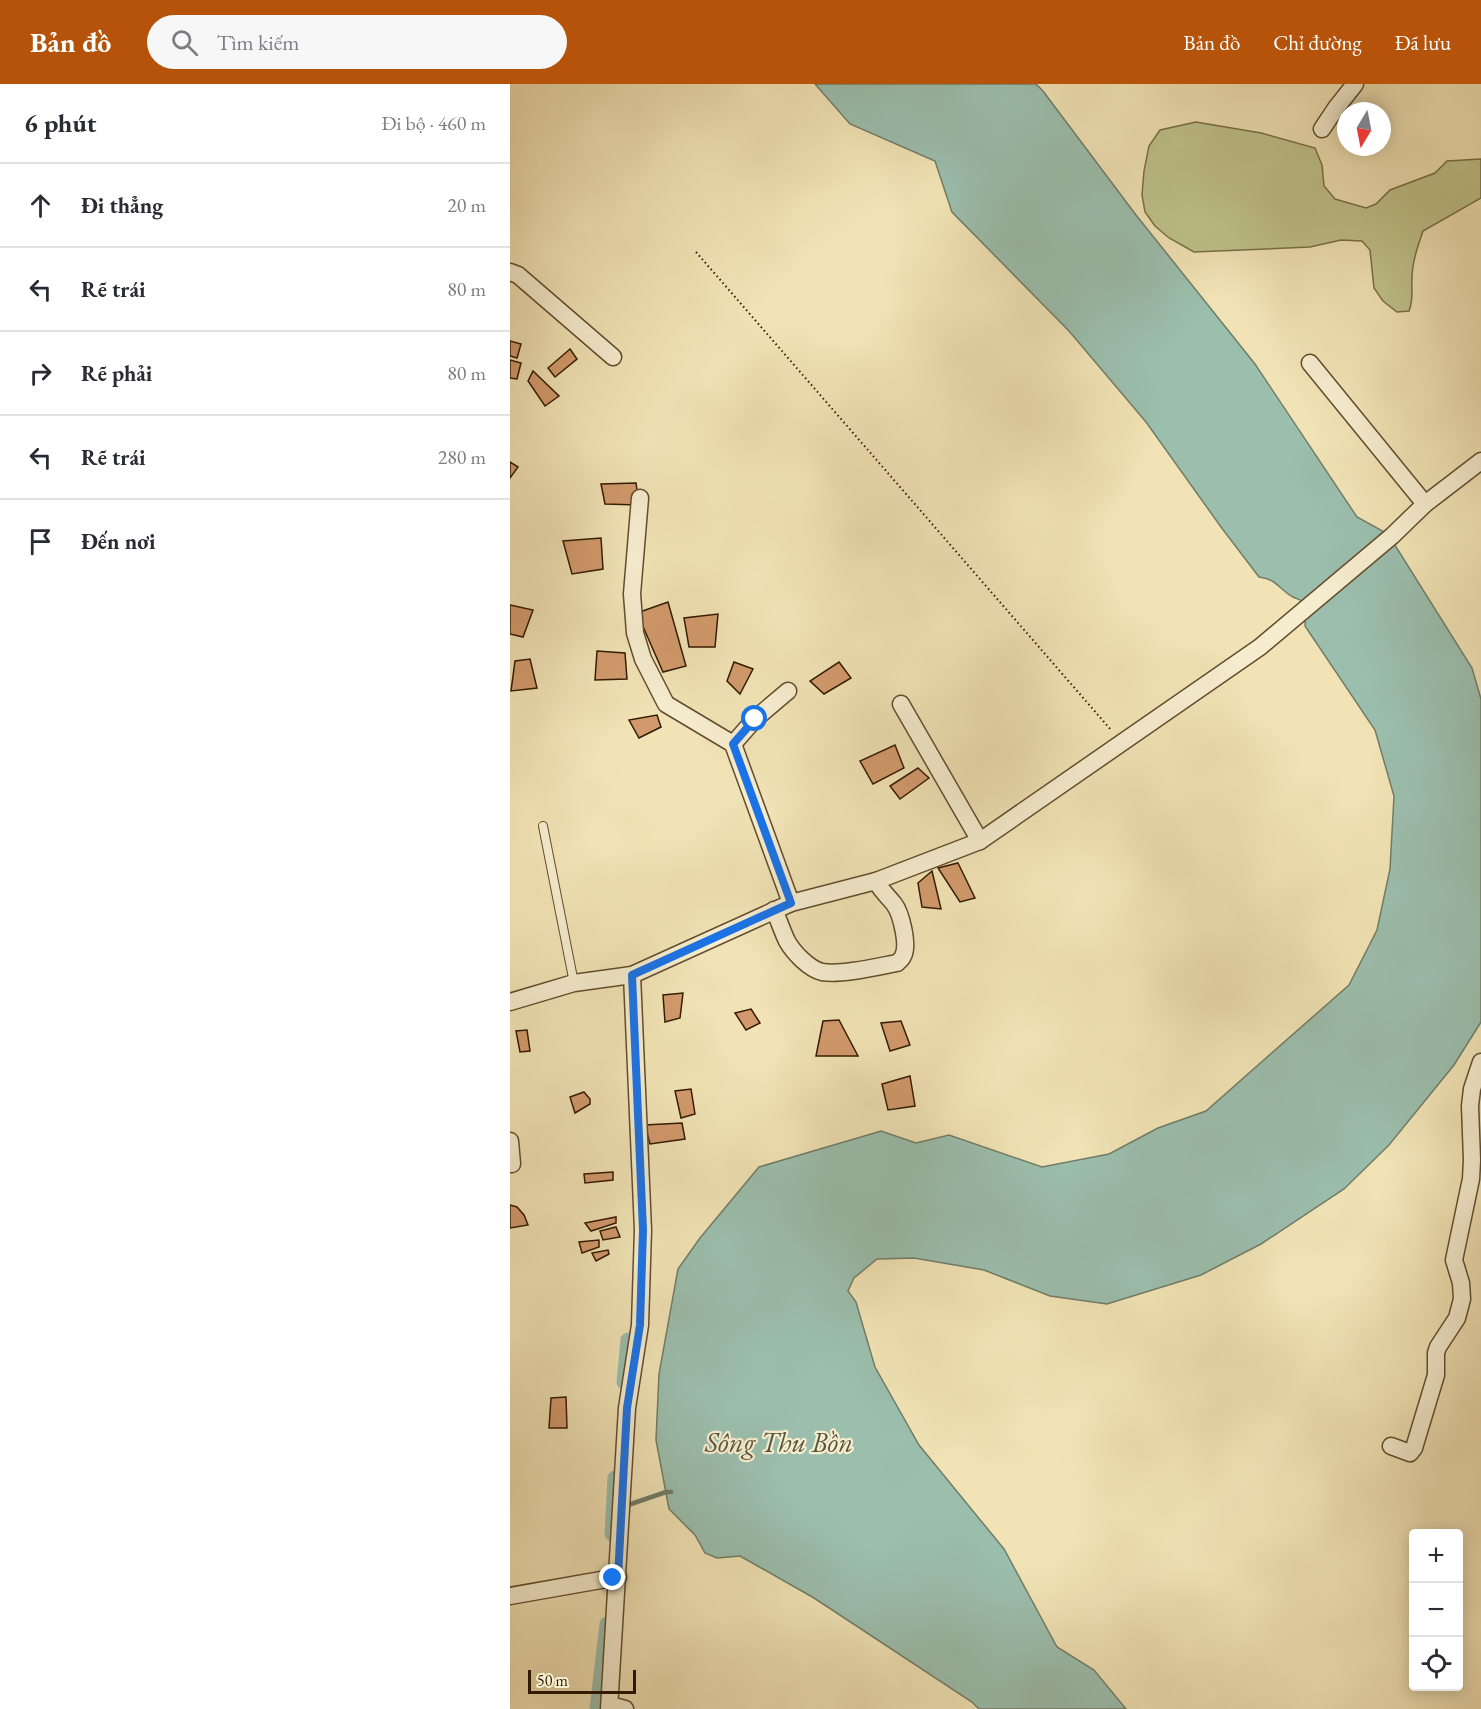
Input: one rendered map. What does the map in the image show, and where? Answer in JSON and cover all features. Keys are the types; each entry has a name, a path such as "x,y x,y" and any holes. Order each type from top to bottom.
{"street":[{"path":"1322,129 1355,84"},
{"path":"510,272 518,275 613,357"},
{"path":"1310,363 1425,504"},
{"path":"510,1002 574,983 632,975 791,903 876,881 980,841 1260,647 1392,536 1425,504 1481,461"},
{"path":"640,498 632,594 635,633 643,659 666,704 733,744 791,903"},
{"path":"733,744 755,719 788,691"},
{"path":"901,704 980,841"},
{"path":"774,910 787,941 815,970 838,972 897,963 903,958 904,953 903,926 895,906 884,895 876,881"},
{"path":"615,1708 613,1578 627,1408 640,1325 643,1230 632,975"},
{"path":"1391,1446 1410,1453 1414,1448 1436,1375 1438,1347 1461,1308 1461,1283 1454,1260 1470,1179 1472,1089 1481,1062"},
{"path":"510,1140 512,1164"},
{"path":"510,1596 613,1578"}],"lane":[{"path":"543,826 574,983"}],"path":[{"path":"696,252 1122,743"}],"green space":[{"path":"1196,122 1261,133 1315,148 1322,165 1324,186 1335,199 1366,208 1376,204 1390,190 1435,173 1447,161 1481,159 1481,198 1423,231 1413,266 1411,306 1409,311 1397,312 1383,301 1374,288 1370,250 1362,241 1341,240 1310,247 1194,252 1169,238 1155,226 1145,212 1142,195 1149,146 1160,130"}],"water":[{"name":"Sông Thu Bồn","path":"815,84 1036,84 1136,215 1255,364 1357,517 1388,534 1472,668 1481,699 1481,1022 1454,1065 1389,1145 1344,1189 1261,1244 1201,1275 1107,1304 1050,1296 984,1270 914,1258 877,1259 854,1278 848,1291 856,1302 875,1367 919,1445 1004,1549 1057,1647 1094,1670 1126,1709 979,1709 972,1702 814,1598 740,1556 717,1558 705,1553 695,1535 669,1509 656,1440 659,1374 678,1269 700,1238 759,1167 881,1131 916,1143 949,1135 1042,1167 1109,1154 1158,1128 1206,1111 1349,985 1377,930 1390,869 1394,796 1375,730 1305,626 1306,604 1288,594 1271,580 1259,577 1146,422 1069,331 952,212 935,161 850,124"}],"building":[{"path":"510,341 521,344 517,358 510,356"},
{"path":"570,349 577,359 555,377 548,368"},
{"path":"510,360 521,363 517,379 510,378"},
{"path":"533,371 559,396 545,406 528,381"},
{"path":"510,462 518,467 510,478"},
{"path":"636,483 639,505 605,504 601,484"},
{"path":"601,538 603,569 572,574 563,541"},
{"path":"668,602 686,666 663,672 637,613"},
{"path":"510,605 533,610 523,637 510,634"},
{"path":"718,614 715,647 689,647 684,618"},
{"path":"597,651 625,653 627,679 595,680"},
{"path":"530,659 537,688 511,691 515,661"},
{"path":"734,662 753,669 740,694 727,681"},
{"path":"839,662 851,678 824,694 810,681"},
{"path":"657,715 661,727 639,738 629,720"},
{"path":"895,745 904,768 873,784 860,761"},
{"path":"918,768 929,778 900,799 890,786"},
{"path":"958,863 975,898 960,902 938,868"},
{"path":"932,871 941,909 922,907 918,883"},
{"path":"683,993 680,1018 665,1022 663,995"},
{"path":"751,1009 760,1023 746,1030 735,1013"},
{"path":"839,1020 858,1056 816,1056 823,1021"},
{"path":"901,1021 910,1045 890,1051 881,1023"},
{"path":"527,1030 530,1051 520,1052 516,1031"},
{"path":"910,1076 915,1106 888,1110 882,1084"},
{"path":"691,1089 695,1114 681,1118 675,1091"},
{"path":"584,1092 590,1099 590,1104 575,1113 570,1097"},
{"path":"682,1123 685,1139 650,1144 645,1125"},
{"path":"613,1172 613,1180 585,1183 584,1174"},
{"path":"510,1205 517,1207 524,1215 528,1225 510,1228"},
{"path":"616,1217 616,1223 591,1231 585,1223"},
{"path":"616,1227 620,1237 603,1240 600,1231"},
{"path":"599,1240 599,1247 582,1253 579,1242"},
{"path":"608,1250 609,1254 596,1261 592,1253"},
{"path":"566,1397 567,1428 549,1428 551,1398"}],"waterway":[{"path":"624,1382 628,1340"},
{"path":"612,1534 615,1478"},
{"path":"628,1505 671,1492"},
{"path":"597,1709 607,1624"}],"route":[{"path":"613,1578 618,1577 627,1408 640,1325 643,1230 632,975 791,903 733,744 755,719"}]}
